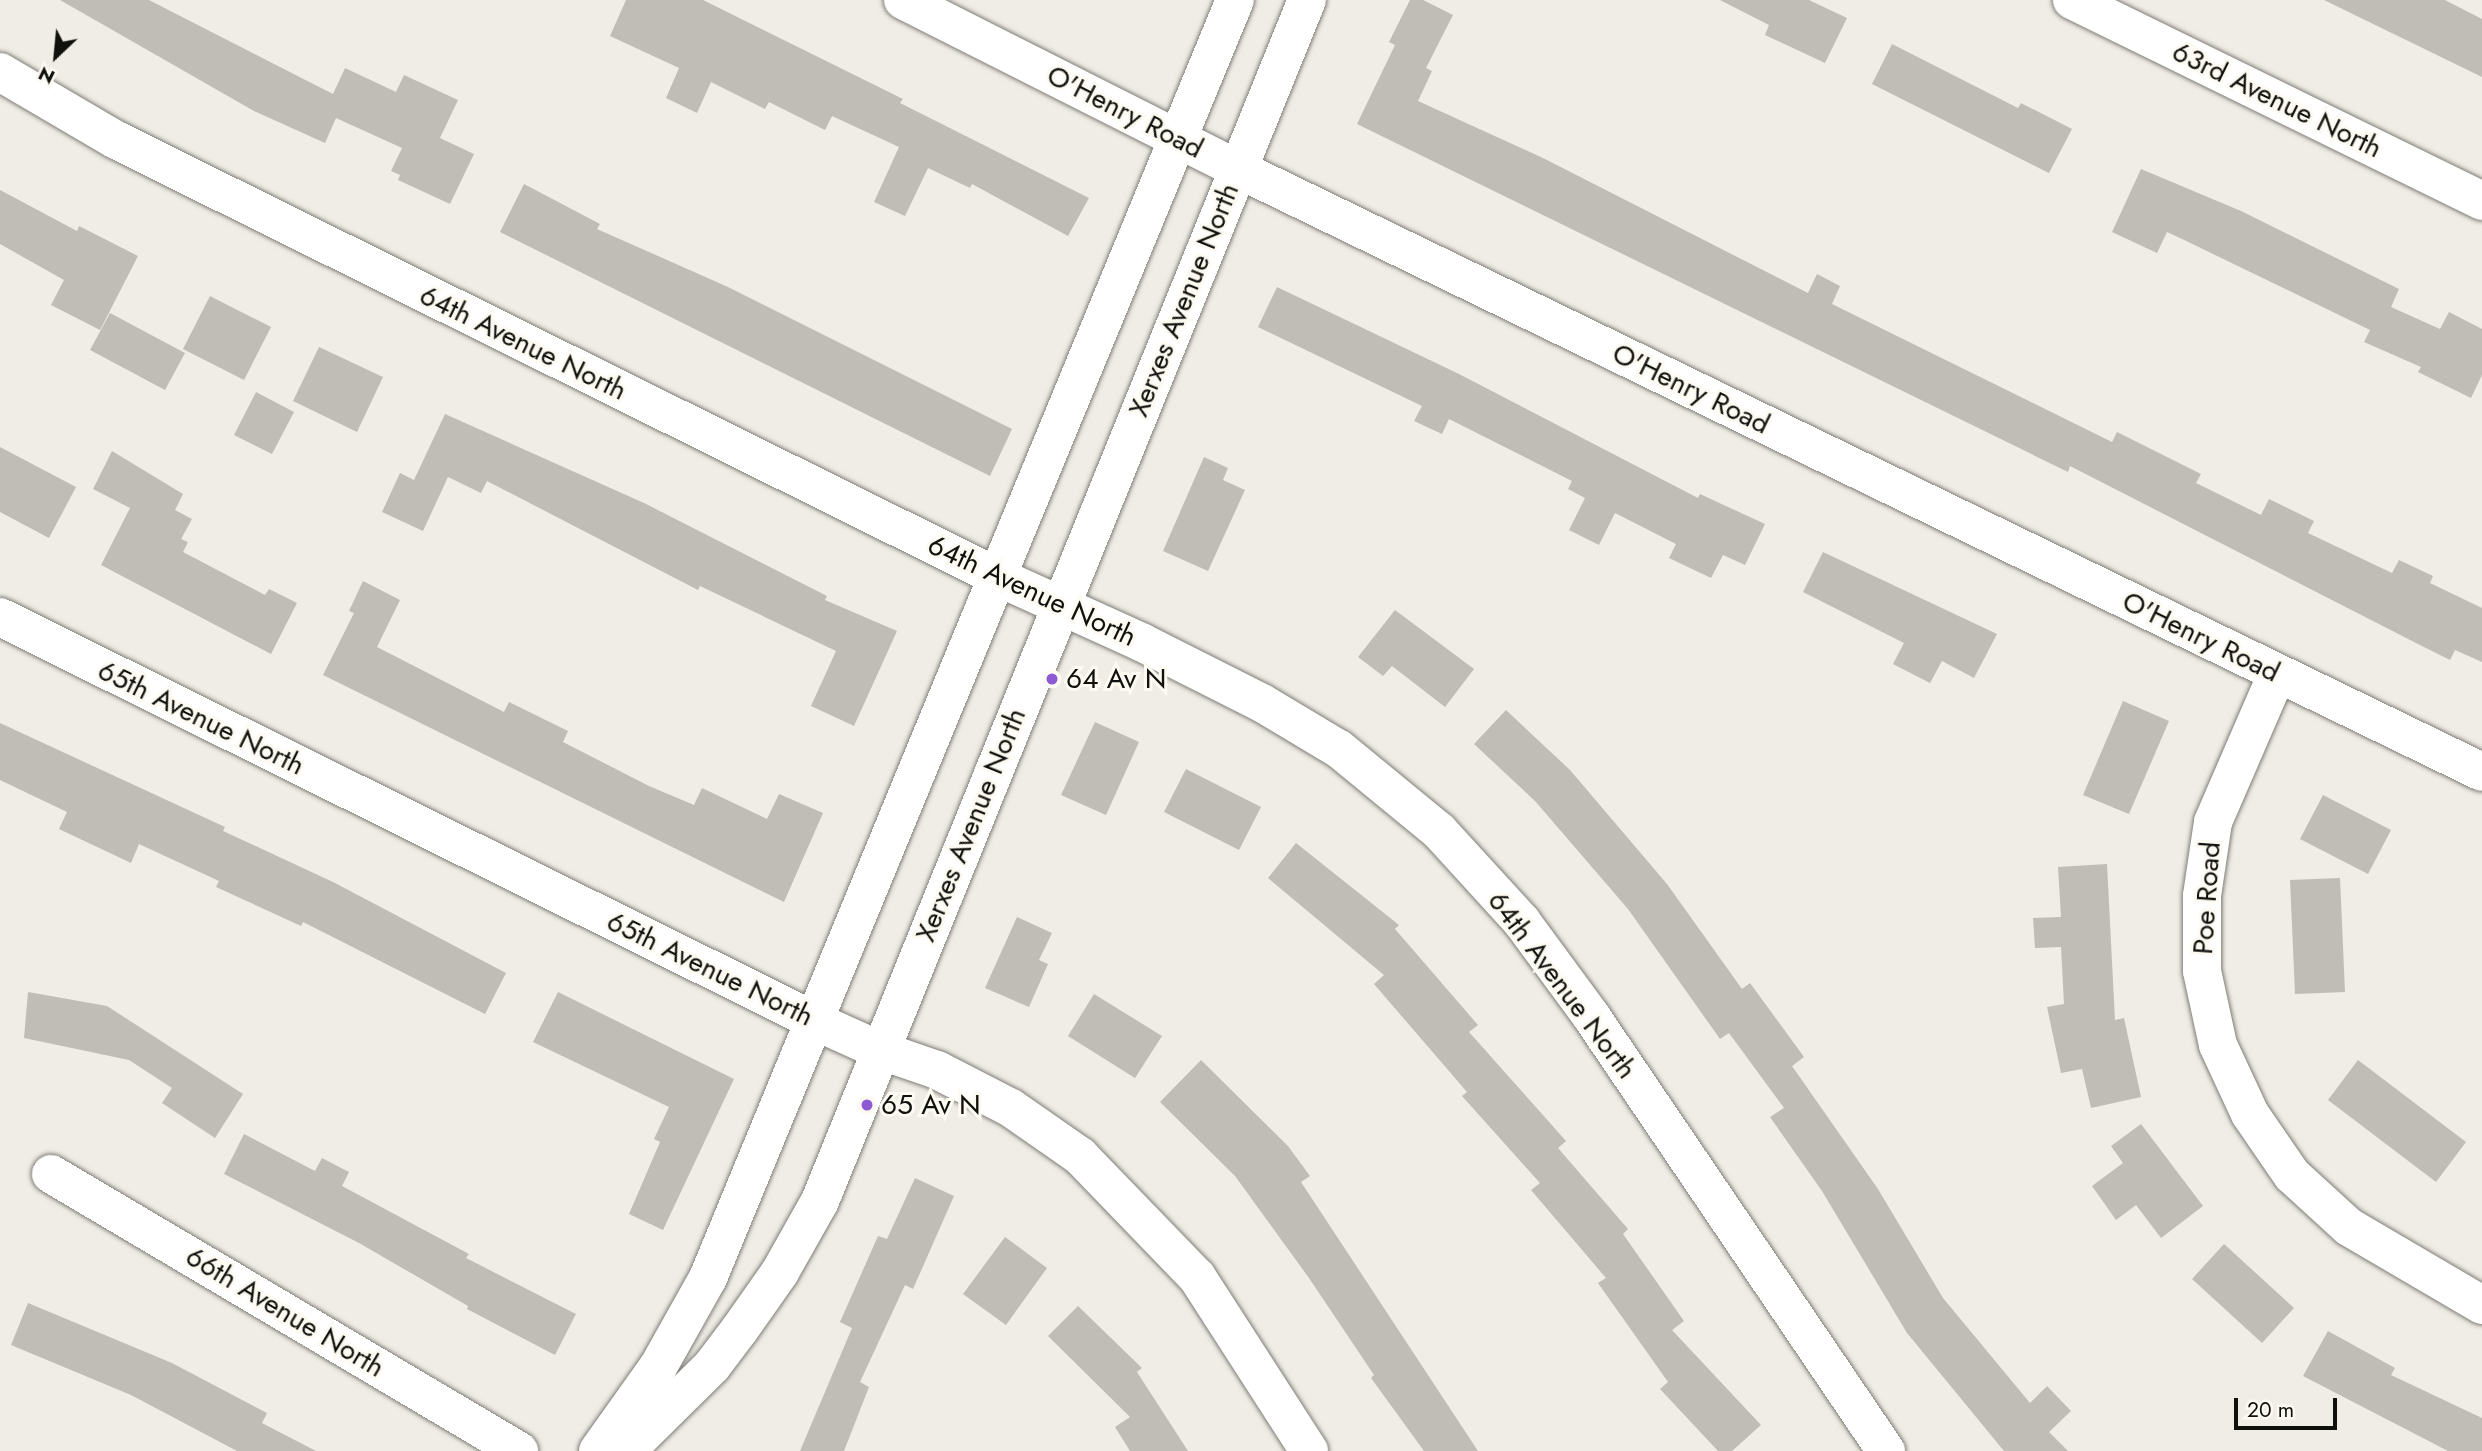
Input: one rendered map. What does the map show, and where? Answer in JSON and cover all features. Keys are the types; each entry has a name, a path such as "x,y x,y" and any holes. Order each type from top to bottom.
{"street":[{"name":"O'Henry Road","path":"903,0 1238,169 2482,772"},
{"path":"597,1451 685,1324 817,1022 1236,0"},
{"name":"Xerxes Avenue North","path":"626,1451 712,1366 780,1272 820,1201 1307,0"},
{"name":"63rd Avenue North","path":"2072,0 2482,201"},
{"name":"64th Avenue North","path":"0,72 116,140 1000,578 1262,703 1339,749 1439,831 1522,922 1591,1016 1825,1368 1886,1451"},
{"name":"65th Avenue North","path":"0,617 817,1022 879,1050 937,1070 1011,1108 1080,1156 1197,1277 1309,1451"},
{"name":"Poe Road","path":"2277,674 2213,822 2207,859 2202,895 2202,971 2218,1045 2250,1114 2292,1175 2349,1227 2482,1305"},
{"name":"66th Avenue North","path":"51,1174 519,1451"}],"building":[{"path":"60,0 149,0 333,94 345,68 396,92 404,75 458,100 440,138 474,154 450,204 398,180 400,175 391,171 402,148 336,118 325,143 254,111"},
{"path":"626,0 703,0 903,99 900,103 1089,198 1068,236 972,184 970,188 928,168 905,216 874,202 899,147 832,116 825,130 769,102 765,109 711,82 697,113 666,98 679,68 610,36"},
{"path":"1410,0 1423,0 1453,15 1426,68 1432,71 1418,101 1543,158 1808,293 1817,274 1840,286 1832,304 2112,442 2117,432 2201,474 2196,483 2261,515 2269,499 2314,521 2308,533 2392,573 2399,560 2433,576 2430,583 2482,608 2482,662 2455,650 2450,660 2070,466 2068,472 1357,124 1395,45 1389,42"},
{"path":"1720,0 1809,0 1847,18 1825,63 1765,35 1769,25"},
{"path":"2324,0 2445,0 2482,19 2482,77"},
{"path":"1892,44 2018,108 2021,103 2072,129 2049,173 1872,84"},
{"path":"2141,169 2241,211 2399,289 2391,307 2440,329 2449,312 2482,329 2482,375 2471,398 2418,372 2421,367 2364,342 2370,330 2180,238 2167,232 2157,253 2112,232"},
{"path":"524,184 600,224 597,229 728,287 1012,429 990,476 500,232"},
{"path":"0,190 77,231 79,226 138,256 100,330 51,305 64,280 0,244"},
{"path":"1277,287 1459,374 1698,498 1700,494 1765,524 1745,565 1723,555 1711,578 1669,558 1676,544 1615,513 1599,545 1569,530 1585,498 1568,489 1572,481 1449,419 1442,434 1414,421 1422,406 1258,327"},
{"path":"210,296 271,327 244,380 183,349"},
{"path":"110,313 185,353 165,390 90,350"},
{"path":"319,347 383,377 357,432 293,401"},
{"path":"256,392 294,412 272,454 234,435"},
{"path":"445,414 644,503 827,596 825,600 897,631 854,726 811,706 836,651 700,586 698,590 487,481 481,493 448,477 423,531 382,512 400,473 414,480"},
{"path":"0,447 76,487 49,538 0,512"},
{"path":"112,451 183,494 175,510 192,519 181,539 188,542 183,552 265,595 269,589 297,603 271,654 101,565 130,508 93,489"},
{"path":"1204,457 1228,468 1223,480 1245,490 1208,571 1163,551"},
{"path":"1823,552 1997,634 1974,678 1942,661 1930,683 1893,664 1904,643 1803,592"},
{"path":"363,581 400,600 377,647 504,712 509,702 568,731 563,742 649,786 694,805 702,788 767,819 779,794 823,813 784,902 323,675 354,613 349,611"},
{"path":"1395,610 1474,669 1445,707 1392,666 1383,676 1358,657"},
{"path":"2123,701 2169,721 2129,814 2083,795"},
{"path":"1506,710 1570,770 1667,884 1742,989 1750,983 1804,1057 1792,1066 1878,1189 1943,1298 2030,1403 2047,1386 2071,1411 2049,1432 2068,1451 2004,1451 1907,1333 1822,1191 1770,1117 1784,1108 1729,1033 1720,1039 1628,909 1535,801 1474,744"},
{"path":"1095,722 1139,742 1106,815 1061,795"},
{"path":"0,723 225,827 223,831 333,882 506,973 485,1014 303,922 301,926 216,887 219,881 139,844 131,863 59,829 67,812 0,780"},
{"path":"1186,769 1261,807 1239,850 1164,812"},
{"path":"2323,795 2391,830 2368,874 2300,839"},
{"path":"1296,843 1399,925 1395,929 1478,1025 1469,1032 1566,1141 1558,1148 1628,1229 1623,1234 1684,1321 1672,1330 1761,1425 1732,1451 1718,1451 1660,1389 1668,1382 1598,1283 1606,1278 1531,1190 1540,1183 1462,1096 1467,1092 1374,984 1384,975 1268,878"},
{"path":"2107,864 2115,1020 2124,1018 2141,1097 2091,1108 2082,1069 2061,1073 2047,1007 2064,1004 2061,947 2035,948 2033,918 2061,917 2058,867"},
{"path":"2340,878 2345,992 2295,994 2290,880"},
{"path":"1017,917 1052,933 1039,960 1048,964 1029,1007 985,988"},
{"path":"28,992 107,1006 243,1094 215,1138 162,1103 172,1088 129,1060 24,1038"},
{"path":"558,992 734,1079 663,1230 629,1214 660,1142 654,1139 669,1107 533,1042"},
{"path":"1094,994 1162,1036 1135,1078 1068,1036"},
{"path":"1201,1060 1288,1146 1310,1176 1301,1182 1478,1451 1424,1451 1371,1378 1374,1375 1309,1278 1235,1176 1160,1102"},
{"path":"2358,1060 2466,1142 2436,1182 2328,1100"},
{"path":"2141,1124 2203,1206 2161,1238 2136,1205 2116,1220 2092,1186 2123,1163 2111,1146"},
{"path":"244,1134 315,1171 322,1158 349,1172 342,1186 469,1254 466,1258 576,1314 555,1355 467,1309 468,1306 359,1243 224,1174"},
{"path":"915,1178 954,1196 913,1289 905,1285 860,1382 869,1387 844,1451 800,1451 852,1328 840,1322 878,1236 887,1239"},
{"path":"1005,1237 1047,1268 1006,1325 963,1294"},
{"path":"2224,1244 2294,1308 2262,1343 2192,1279"},
{"path":"28,1303 172,1363 267,1413 262,1423 316,1451 237,1451 131,1395 11,1345"},
{"path":"1078,1306 1142,1368 1137,1372 1188,1451 1130,1451 1115,1427 1130,1417 1048,1336"},
{"path":"2328,1331 2395,1368 2391,1375 2482,1418 2482,1451 2448,1451 2303,1376"}],"place":[{"name":"64 Av N","path":"1052,679"},
{"name":"65 Av N","path":"867,1105"}]}
